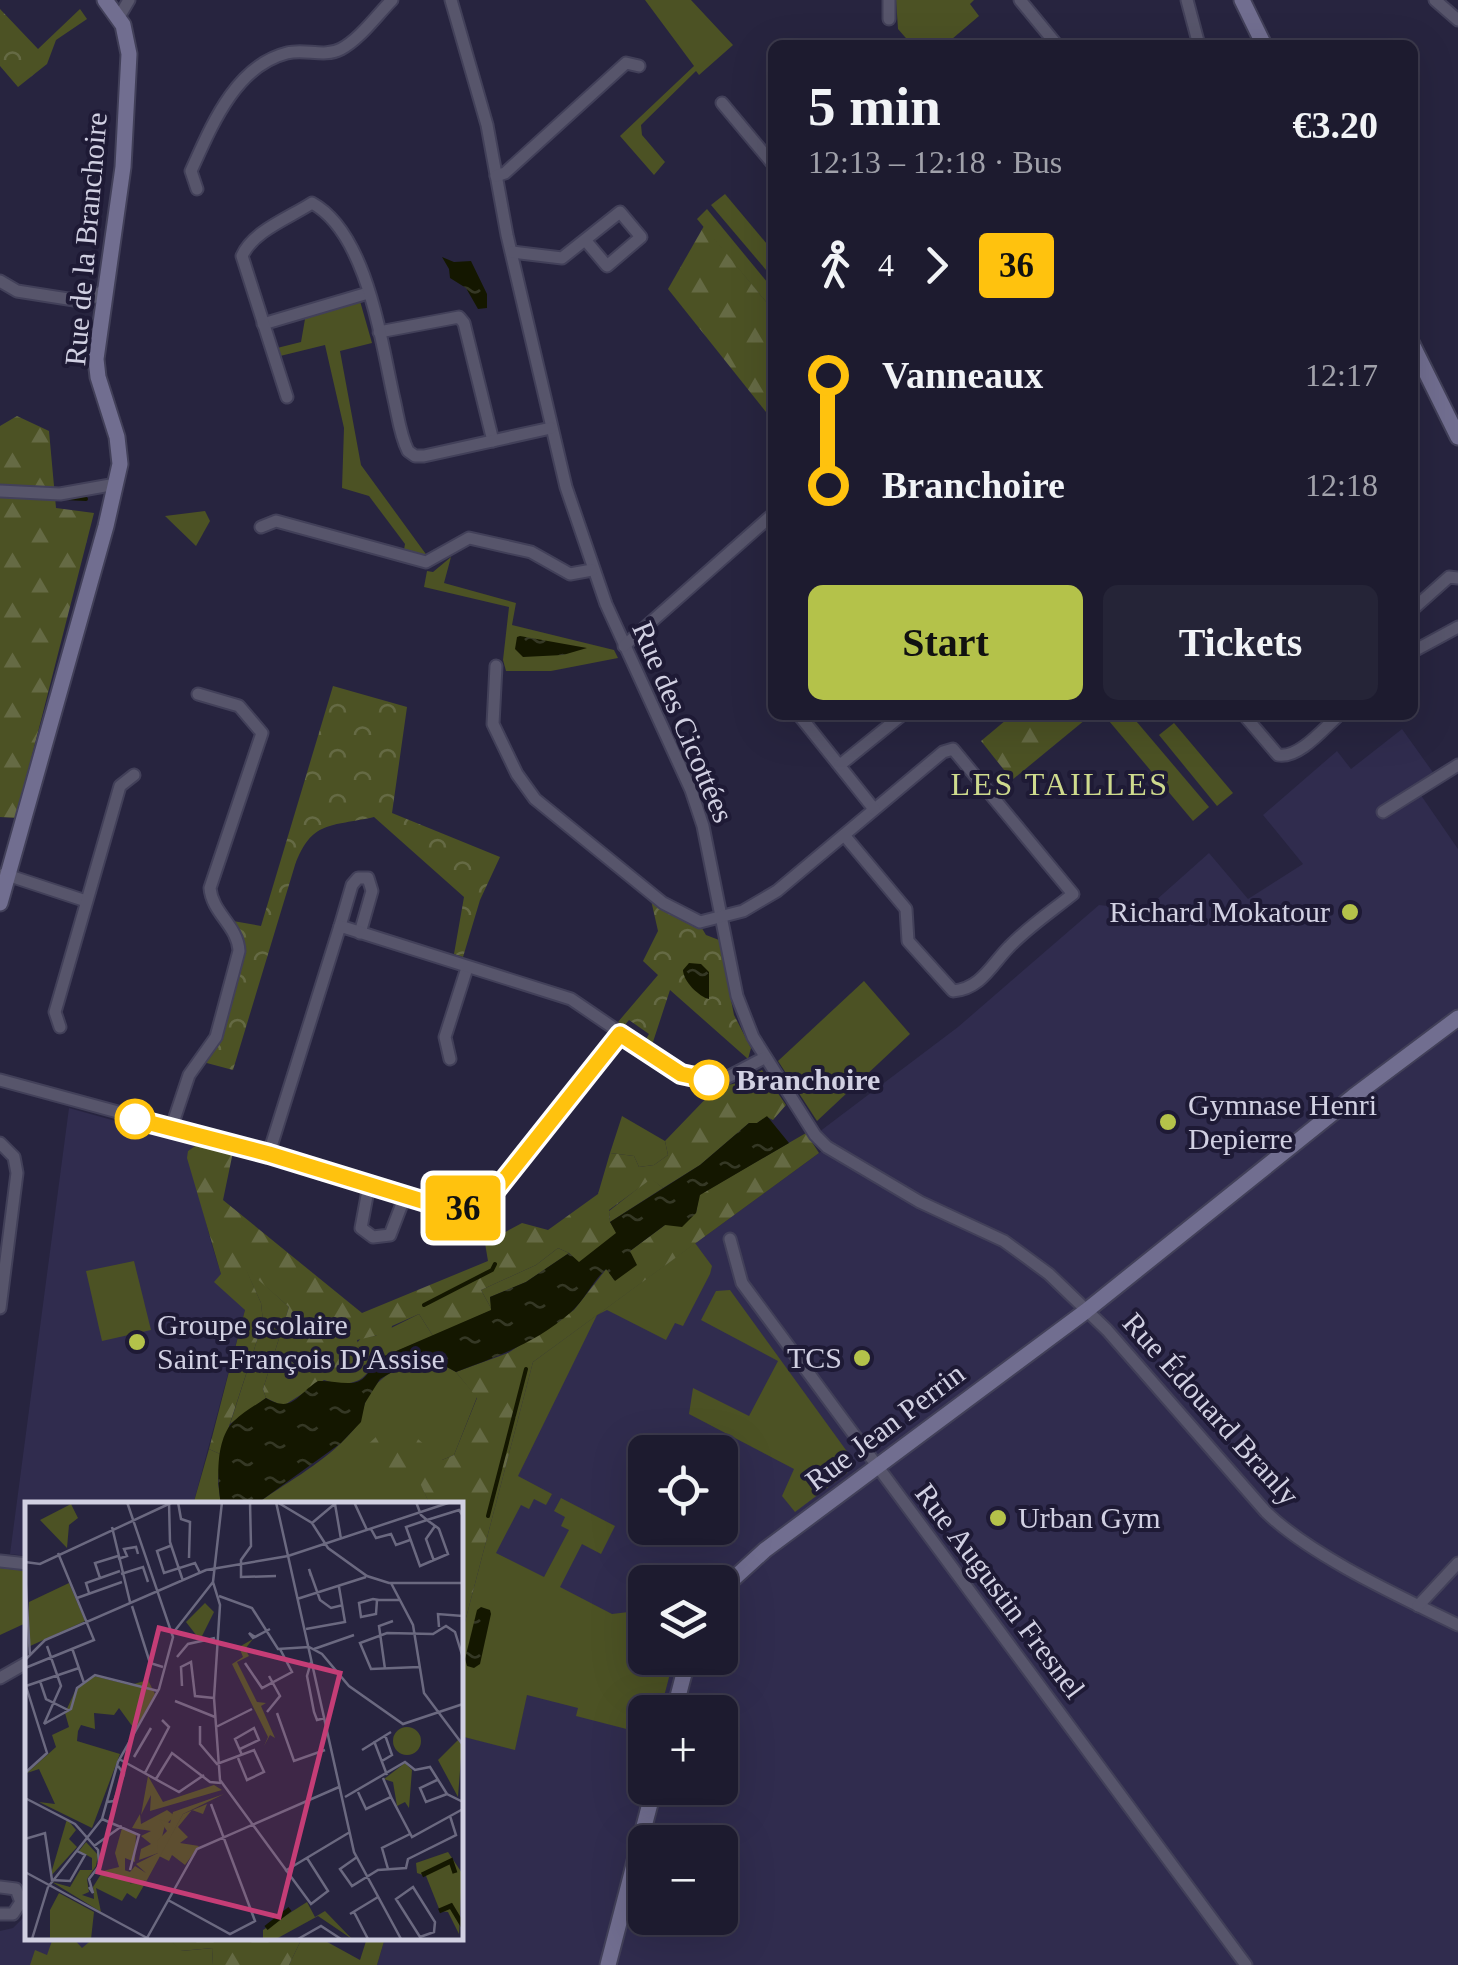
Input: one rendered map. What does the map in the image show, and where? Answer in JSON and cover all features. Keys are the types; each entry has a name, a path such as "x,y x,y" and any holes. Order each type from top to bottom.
{"street":[{"path":"105,0 119,16 129,0"},
{"path":"197,189 192,171 212,125 242,82 279,55 299,51 326,54 342,49 392,0"},
{"name":"Rue des Cicottées","path":"452,0 480,94 551,428 592,570 690,790 713,863 737,996 764,1058 815,1136 827,1147 920,1202 1017,1250 1049,1274 1086,1311"},
{"path":"889,20 890,0"},
{"path":"1020,0 1053,40"},
{"path":"1187,0 1198,40"},
{"path":"1242,0 1262,40"},
{"path":"1434,0 1458,20"},
{"name":"Rue de la Branchoire","path":"0,903 116,484 120,450 96,359 124,154 128,43 119,16"},
{"path":"496,176 505,173 626,64 640,66"},
{"path":"722,103 768,157"},
{"path":"287,398 244,269 244,250 262,233 312,203 328,212 340,227 368,293 408,451 424,456 551,428"},
{"path":"512,252 562,258 620,212 641,237 607,266 586,241"},
{"path":"0,281 17,292 87,302 105,289"},
{"path":"263,324 368,293"},
{"path":"379,332 459,318 464,323 493,441"},
{"path":"1419,373 1458,437"},
{"path":"0,491 60,494 116,484"},
{"path":"624,646 768,519"},
{"path":"261,527 276,520 426,562 469,538 531,552 570,574 592,570"},
{"path":"1418,605 1449,578 1458,578"},
{"path":"1418,649 1458,627"},
{"path":"496,666 494,724 517,774 535,799 663,903 700,922 742,911 777,891 943,752 953,749 1073,894 1007,948 997,965 970,988 953,991 908,940 906,909 844,835"},
{"path":"171,1129 189,1076 216,1037 240,951 236,935 213,903 210,888 262,733 239,706 198,694"},
{"path":"803,720 874,810"},
{"path":"840,765 896,720"},
{"path":"1248,720 1284,757 1333,720"},
{"path":"1383,812 1458,765"},
{"path":"60,1027 55,1012 86,900 120,786 134,775"},
{"path":"6,875 86,900"},
{"path":"269,1154 352,885 364,878 372,888 360,933"},
{"path":"340,926 571,999 681,1074 724,1079 764,1058"},
{"path":"450,1059 445,1037 466,968"},
{"name":"Rue Jean Perrin","path":"738,1575 765,1550 1086,1311 1354,1096 1458,1018"},
{"path":"0,1080 269,1154 445,1208 462,1208 486,1200 620,1034"},
{"path":"0,1143 14,1158 16,1173 0,1308"},
{"path":"369,1185 361,1228 373,1238 390,1235 404,1196"},
{"name":"Rue Augustin Fresnel","path":"730,1240 742,1283 1246,1965"},
{"name":"Rue Édouard Branly","path":"1086,1311 1122,1346 1274,1520 1300,1539 1458,1626"},
{"path":"0,1561 25,1564"},
{"path":"1418,1606 1458,1563"},
{"path":"0,1678 25,1664"},
{"path":"608,1965 650,1805"},
{"path":"0,1887 16,1889 21,1902 13,1914 0,1914"}],"shaded area":[{"path":"1402,729 1437,778 1418,791 1458,849 1458,1965 377,1965 384,1940 462,1940 462,1736 515,1749 527,1692 462,1643 462,1633 533,1362 826,1148 815,1135 958,1027 1099,905 1145,910 1209,853 1248,899 1303,864 1263,815 1337,751 1351,769"},
{"name":"Groupe scolaire Saint-François D'Assise","path":"69,1108 198,1144 188,1151 211,1242 221,1274 245,1310 194,1502 25,1502 25,1556 10,1554"},
{"path":"25,1916 25,1940 111,1940 81,1965 0,1965 0,1931 13,1928"}],"green space":[{"path":"645,0 691,0 733,45 699,75 696,71 641,125 642,135 665,162 654,175 620,136 694,66"},
{"path":"896,0 974,0 970,4 979,16 951,40 908,40 898,29"},
{"path":"0,9 38,49 80,9 87,19 56,40 47,64 18,87 0,66"},
{"path":"725,194 768,245 768,272 711,205"},
{"path":"707,209 768,283 768,304 697,219"},
{"path":"704,226 768,304 768,414 668,289"},
{"path":"360,301 372,343 340,351 361,465 428,557 404,550 405,544 369,496 342,488 344,428 325,345 276,357 273,349 301,342 305,319"},
{"path":"17,416 49,431 56,508 94,513 16,818 0,817 0,426"},
{"path":"205,511 210,521 196,546 165,516"},
{"path":"451,557 444,583 516,603 512,625 614,650 618,658 551,671 506,671 503,660 509,607 424,587 427,571 433,572"},
{"path":"333,686 407,707 392,813 500,857 480,900 463,957 454,954 464,897 374,817 316,833 301,850 295,865 233,1070 203,1062 220,1039 244,944 233,921 261,926"},
{"path":"1006,720 1085,720 1012,780 981,741"},
{"path":"1108,720 1135,720 1209,807 1193,821"},
{"path":"1174,723 1233,793 1217,806 1159,735"},
{"path":"651,900 700,925 706,935 719,940 734,1015 751,1048 748,1059 670,990 652,1045 645,1041 649,1034 629,1020 624,1026 618,1022 658,975 643,961 658,931"},
{"path":"864,981 910,1034 817,1121 778,1061"},
{"path":"762,1070 786,1105 773,1120 767,1117 749,1123 700,1165 663,1188 651,1179 609,1210 617,1233 579,1263 558,1248 536,1265 481,1290 492,1310 433,1336 419,1314 392,1326 391,1332 357,1340 359,1348 373,1361 365,1375 354,1382 324,1380 283,1406 266,1398 263,1389 289,1307 246,1269 261,1303 263,1322 220,1454 209,1449 245,1310 214,1282 221,1274 187,1158 188,1151 198,1144 233,1152 223,1200 362,1313 488,1261 485,1243 522,1223 548,1230 598,1194 610,1153 634,1156 639,1167 654,1165 668,1155 665,1141 717,1087 738,1083"},
{"path":"622,1116 665,1141 668,1155 654,1165 639,1167 634,1156 610,1153"},
{"path":"806,1133 819,1153 533,1362 462,1633 462,1502 429,1502 420,1483 408,1492 371,1478 361,1451 395,1419 442,1460 454,1455 477,1398 456,1372 508,1353 574,1310 607,1268 614,1280 630,1251 665,1225 696,1213 699,1195"},
{"path":"651,1178 663,1188 610,1222 609,1211"},
{"path":"695,1243 712,1266 710,1274 683,1326 675,1323 666,1340 607,1310 597,1315 518,1476 552,1494 546,1505 534,1499 529,1509 521,1505 496,1553 544,1577 569,1530 561,1526 565,1517 554,1511 561,1498 615,1526 601,1554 582,1544 560,1587 612,1614 628,1612 628,1675 670,1675 664,1695 628,1695 628,1729 576,1716 578,1708 527,1695 515,1750 462,1737 462,1633 533,1362"},
{"path":"558,1248 569,1253 526,1282 490,1297 492,1310 481,1290 536,1265"},
{"path":"134,1261 151,1330 102,1341 86,1271"},
{"path":"244,1266 289,1307 263,1389 266,1398 230,1424 263,1322 261,1303"},
{"path":"730,1290 851,1457 847,1473 795,1512 782,1496 794,1469 738,1440 738,1435 729,1435 689,1414 693,1388 749,1416 778,1361 701,1320 716,1291"},
{"path":"419,1314 433,1336 373,1361 356,1344 362,1337 375,1336"},
{"path":"432,1359 456,1372 477,1397 454,1455 442,1460 420,1482 429,1502 259,1502 345,1439 357,1424 375,1386 411,1364"},
{"path":"209,1449 220,1454 221,1502 194,1502"},
{"path":"0,1568 25,1571 25,1623 0,1635"},
{"path":"52,1940 75,1940 82,1948 92,1940 171,1940 181,1951 213,1948 212,1965 30,1965 35,1950 47,1955"},
{"path":"171,1940 301,1940 289,1965 212,1965 213,1948 180,1951"},
{"path":"301,1940 324,1940 360,1960 366,1940 384,1940 377,1965 289,1965"}],"water":[{"path":"442,257 454,262 471,261 487,294 487,308 478,309 466,288 450,278"},
{"path":"520,636 587,648 563,655 523,657 515,649"},
{"path":"689,963 701,964 709,972 709,999 696,992 686,979 683,970"},
{"path":"767,1116 789,1143 700,1195 696,1213 682,1227 665,1225 630,1251 637,1265 615,1281 606,1269 575,1308 557,1323 516,1348 456,1372 432,1359 406,1364 380,1379 365,1403 361,1422 341,1443 259,1502 221,1502 220,1449 228,1429 245,1412 266,1398 289,1403 318,1381 358,1382 373,1361 491,1310 490,1297 526,1282 569,1253 579,1262 616,1233 610,1222 700,1165 749,1123"},
{"path":"481,1607 491,1614 480,1664 474,1668 467,1666 465,1659"}],"waterway":[{"path":"65,498 86,499"},
{"path":"424,1305 492,1270 495,1264"},
{"path":"488,1516 526,1369"}],"bus line":[{"name":"36","path":"135,1119 269,1154 445,1208 462,1208 486,1200 496,1190 620,1034 681,1074 709,1080"}],"place":[{"name":"Richard Mokatour","path":"1350,912"},
{"name":"Branchoire","path":"709,1080"},
{"name":"Gymnase Henri Depierre","path":"1168,1122"},
{"name":"Groupe scolaire Saint-François D'Assise","path":"137,1342"},
{"name":"TCS","path":"862,1358"},
{"name":"Urban Gym","path":"998,1518"}],"district":[{"name":"LES TAILLES","path":"1060,784"}]}
